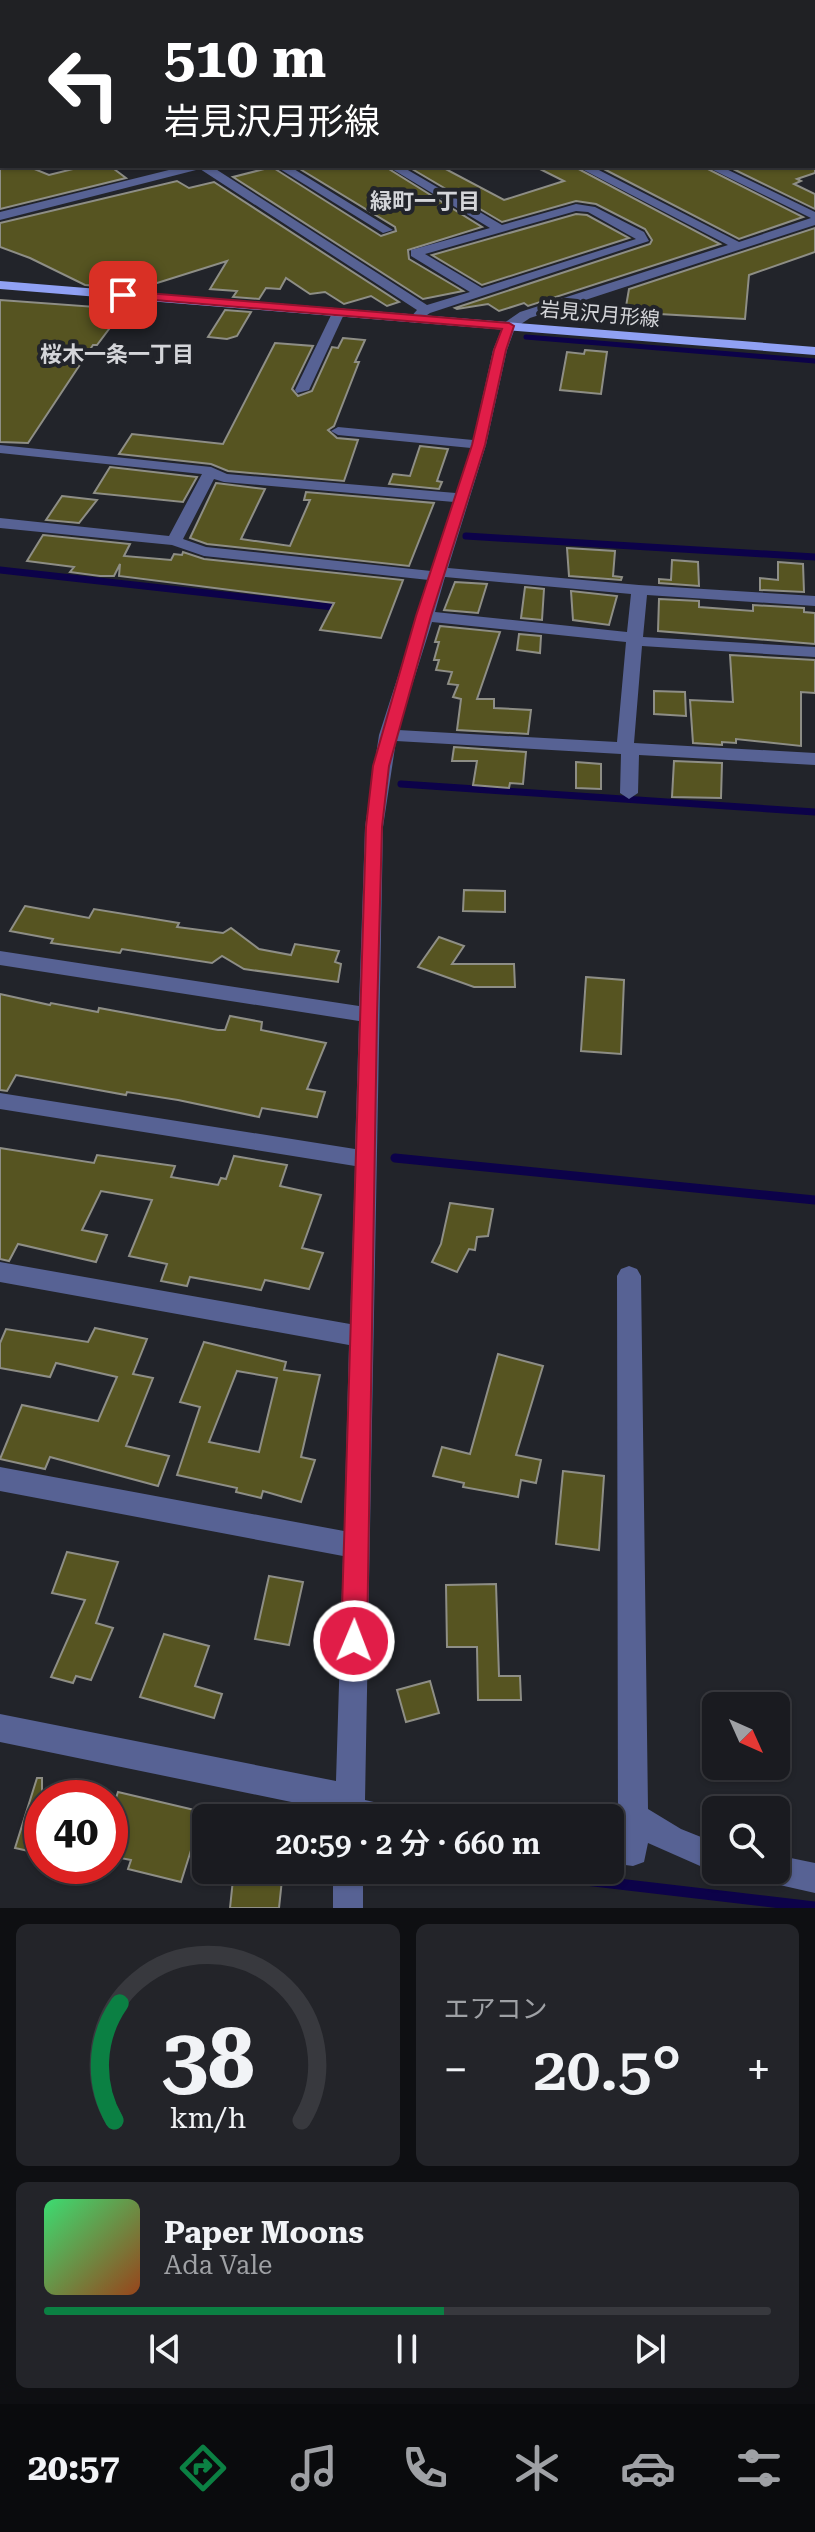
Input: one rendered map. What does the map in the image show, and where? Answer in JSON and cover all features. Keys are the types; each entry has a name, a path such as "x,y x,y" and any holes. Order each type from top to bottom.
{"main road":[{"name":"岩見沢月形線","path":"0,285 339,312 420,314 509,326 815,351"}],"street":[{"path":"0,216 192,168"},
{"path":"203,168 420,314 643,241 640,235 584,207 569,208 415,253 480,292"},
{"path":"284,168 387,230"},
{"path":"396,168 499,228"},
{"path":"586,168 738,246"},
{"path":"715,168 815,218"},
{"path":"350,1804 374,827 388,735 479,445 500,350 509,326 525,315 815,218"},
{"path":"302,390 339,312"},
{"path":"338,431 479,445"},
{"path":"0,449 211,471 224,478 461,498"},
{"path":"174,541 211,471"},
{"path":"0,523 174,541 204,551 437,574 815,601"},
{"path":"629,793 628,746 639,590"},
{"path":"423,616 635,639 815,652"},
{"path":"388,735 628,746 815,759"},
{"path":"0,958 368,1015"},
{"path":"0,1101 365,1159"},
{"path":"0,1272 360,1336"},
{"path":"624,1850 633,1851 634,1818 629,1276"},
{"path":"0,1479 356,1546"},
{"path":"0,1728 324,1804"},
{"path":"634,1818 671,1840 702,1852"},
{"path":"790,1873 815,1878"},
{"path":"348,1884 348,1908"}],"building":[{"path":"0,168 32,168 49,175 77,168 113,168 126,178 0,209"},
{"path":"274,168 381,236 396,231 395,227 298,168 387,168 482,227 408,250 409,259 463,291 423,299 233,177"},
{"path":"410,168 444,168 504,200 564,181 538,168 577,168 720,244 528,306 524,303 499,311 488,304 455,308 650,244 652,240 645,229 596,204 576,201 502,222"},
{"path":"602,168 706,168 803,217 739,239"},
{"path":"731,168 815,168 815,173 797,179 801,181 794,184 815,194 815,209"},
{"path":"177,181 189,188 214,182 399,302 387,306 371,296 344,304 325,292 310,294 286,278 280,289 266,288 259,299 233,297 237,291 210,289 227,261 138,289 85,285 0,247 0,223"},
{"path":"576,214 587,215 629,238 482,285 432,255"},
{"path":"815,228 815,252 749,275 745,319 625,312 629,289"},
{"path":"0,300 124,309 97,345 93,345 28,443 0,442"},
{"path":"225,310 251,312 237,336 227,339 208,337"},
{"path":"343,338 365,340 334,426 328,430 337,438 358,440 344,481 228,471 211,464 119,454 132,434 223,444 275,343 313,346 292,389 298,396 312,391 332,347 338,348"},
{"path":"585,350 607,352 601,394 560,390 567,352 584,354"},
{"path":"420,446 448,449 437,481 442,482 439,489 389,484 393,474 410,476"},
{"path":"110,467 197,477 183,502 94,493"},
{"path":"216,483 265,489 241,539 290,546 310,500 304,500 306,492 434,503 409,566 207,544 190,538"},
{"path":"62,496 97,500 79,523 46,520"},
{"path":"43,535 130,544 124,556 171,560 174,554 182,555 183,552 204,559 403,580 381,638 320,630 334,603 119,576 120,564 114,576 100,576 70,572 74,567 27,561"},
{"path":"567,548 615,551 613,576 622,577 621,580 569,576"},
{"path":"672,560 698,562 699,586 659,583 659,579 671,580"},
{"path":"778,562 803,564 804,592 760,590 760,578 778,580"},
{"path":"455,582 487,584 478,613 444,610"},
{"path":"525,587 544,589 542,620 521,618"},
{"path":"571,591 617,596 609,625 573,620"},
{"path":"659,599 699,601 699,607 753,611 753,605 804,608 804,612 815,613 815,644 658,631"},
{"path":"440,626 500,632 477,699 494,699 494,708 531,710 528,734 457,730 461,699 453,697 458,685 448,684 452,672 436,670 439,660 434,660"},
{"path":"519,634 541,636 540,653 517,650"},
{"path":"730,655 815,660 815,693 801,692 801,746 736,739 736,743 722,742 722,745 693,743 690,700 733,702"},
{"path":"654,691 685,692 686,716 654,714"},
{"path":"454,747 526,752 523,784 510,783 509,788 473,785 477,761 452,761"},
{"path":"674,761 722,763 721,798 672,797"},
{"path":"576,762 601,764 601,789 576,788"},
{"path":"464,890 505,891 505,912 463,911"},
{"path":"25,906 89,918 94,909 179,923 177,927 223,933 231,928 259,949 291,955 295,944 339,951 335,962 341,964 338,982 244,969 222,956 212,963 122,949 120,953 51,943 53,939 10,931"},
{"path":"439,937 464,946 452,964 514,964 515,987 474,987 418,967"},
{"path":"586,977 624,980 621,1054 581,1051"},
{"path":"0,994 50,1005 98,1012 99,1008 218,1030 225,1030 230,1016 262,1022 261,1030 326,1043 307,1089 325,1092 317,1117 262,1108 259,1117 178,1100 127,1092 126,1095 16,1075 7,1091 0,1090"},
{"path":"0,1148 94,1163 97,1155 175,1166 171,1177 218,1185 221,1178 226,1179 234,1156 287,1165 280,1186 321,1195 302,1248 323,1253 309,1289 265,1280 261,1290 190,1277 187,1286 161,1281 167,1264 129,1256 152,1200 101,1191 82,1230 107,1235 96,1262 18,1244 9,1261 0,1259"},
{"path":"450,1203 493,1209 488,1236 477,1237 475,1250 469,1249 457,1272 432,1262 441,1244"},
{"path":"95,1328 147,1339 133,1374 153,1378 126,1446 169,1456 158,1486 50,1457 45,1469 0,1459 22,1405 98,1421 117,1377 56,1363 50,1377 0,1368 0,1343 6,1329 88,1342"},
{"path":"204,1342 286,1362 284,1370 320,1375 301,1457 315,1460 301,1502 263,1491 261,1498 236,1492 237,1488 177,1475 200,1407 180,1402","holes":["237,1371 277,1378 259,1452 209,1442"]},
{"path":"498,1354 543,1366 516,1455 541,1460 536,1483 521,1480 518,1497 463,1487 464,1483 433,1476 442,1447 470,1454"},
{"path":"563,1471 604,1476 599,1550 556,1544"},
{"path":"67,1552 118,1562 96,1623 113,1628 91,1680 76,1676 73,1683 51,1677 85,1600 52,1593"},
{"path":"269,1576 303,1582 289,1645 255,1639"},
{"path":"496,1584 499,1676 520,1676 521,1700 478,1700 477,1647 447,1647 446,1585"},
{"path":"164,1634 209,1646 195,1686 222,1694 214,1718 140,1697"},
{"path":"430,1681 439,1713 406,1722 397,1690"},
{"path":"128,1794 192,1809 192,1847 181,1882 128,1869 131,1860 128,1859"},
{"path":"24,1819 24,1850 15,1848"},
{"path":"233,1884 282,1884 279,1908 230,1908"}],"waterway":[{"path":"526,337 815,361"},
{"path":"466,536 815,557"},
{"path":"0,570 342,608"},
{"path":"401,784 815,812"},
{"path":"395,1158 815,1200"},
{"path":"619,1884 815,1907"}],"district":[{"name":"緑町一丁目","path":"425,201"},
{"name":"桜木一条一丁目","path":"117,354"}],"route":[{"path":"123,295 509,326 500,350 479,445 423,616 381,766 374,827 368,1015 354,1641"}]}
